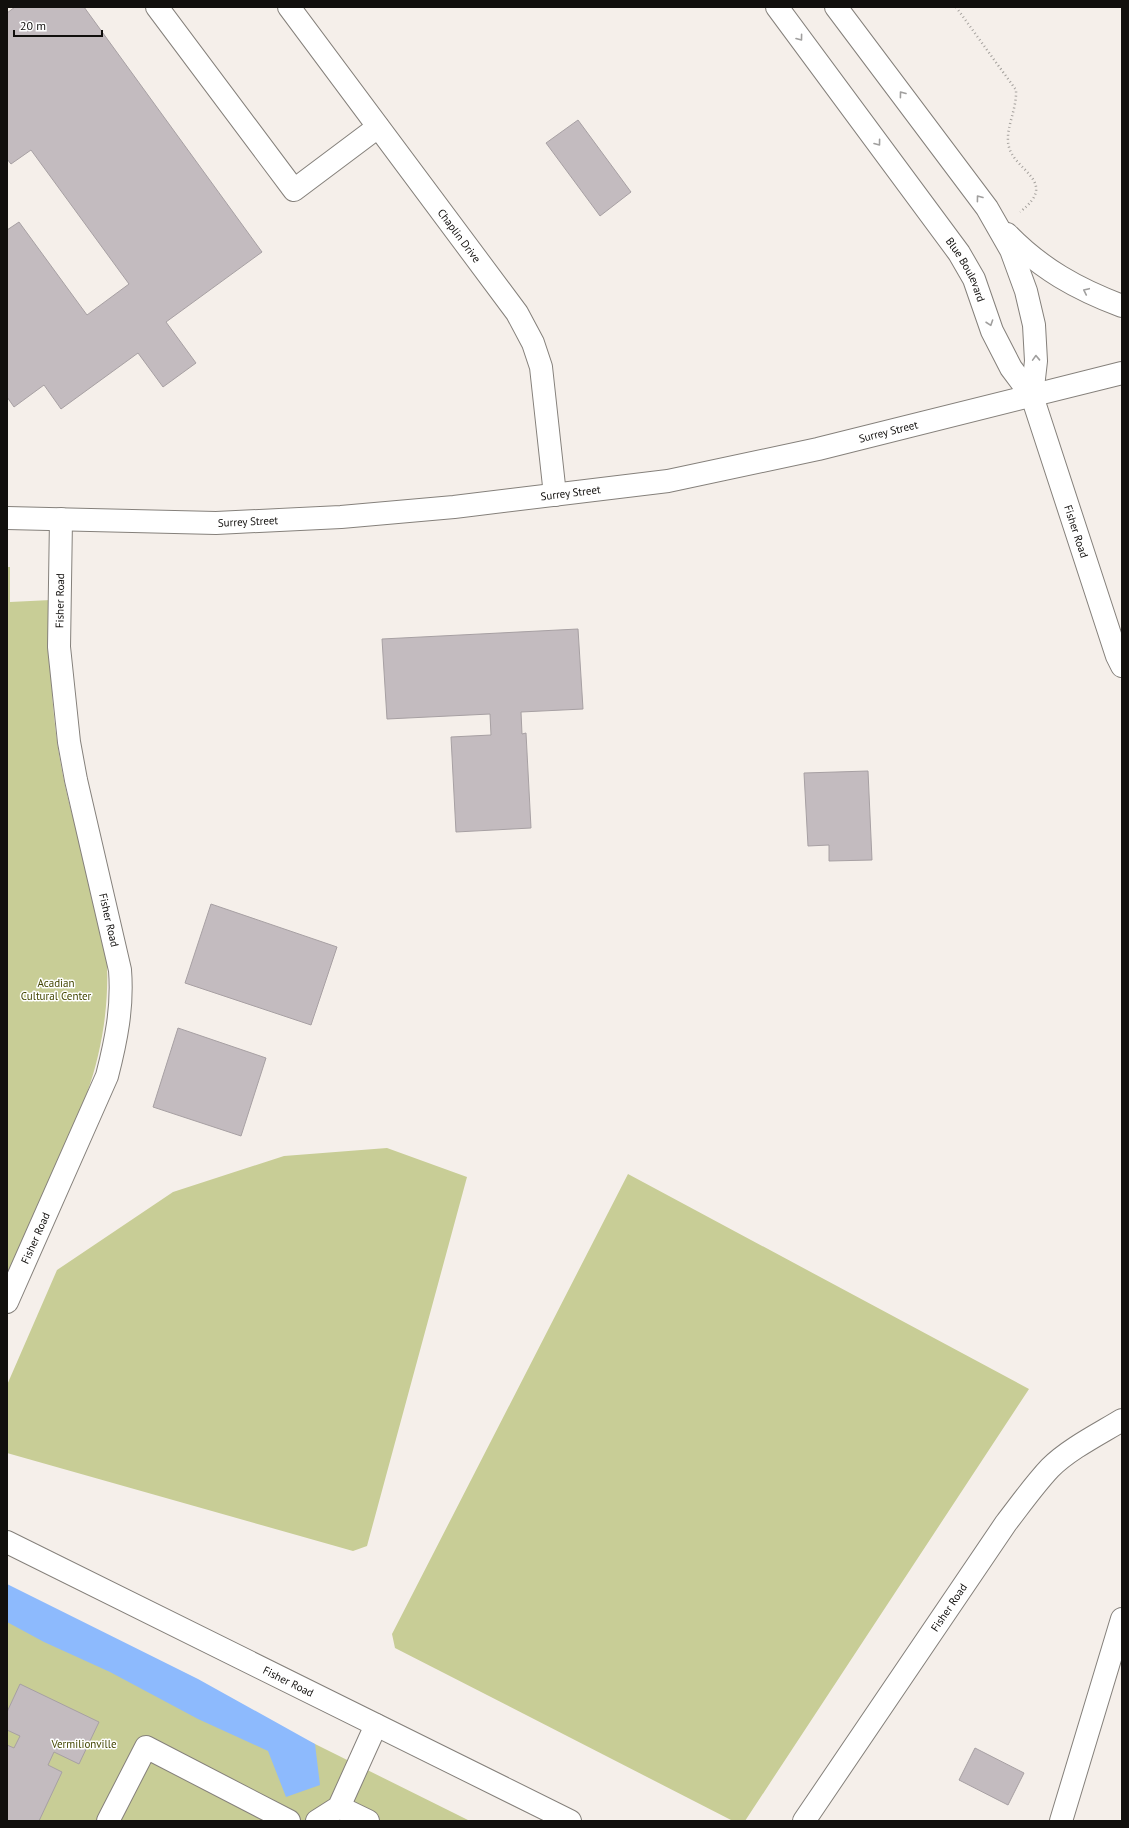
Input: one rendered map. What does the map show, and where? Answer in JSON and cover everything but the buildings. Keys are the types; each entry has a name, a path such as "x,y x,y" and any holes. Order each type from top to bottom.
{"street":[{"path":"157,7 294,190 378,127"},
{"name":"Chaplin Drive","path":"288,7 517,313 533,343 541,367 555,495"},
{"name":"Blue Boulevard","path":"777,7 959,253 974,279 992,331 1011,368 1032,396"},
{"path":"836,7 1007,219 1015,242 1048,270 1086,292 1122,306"},
{"path":"1007,219 1011,250 1026,292 1034,325 1036,362 1032,396"},
{"name":"Surrey Street","path":"7,518 216,523 318,518 454,507 555,495 668,480 818,449 1122,374"},
{"name":"Fisher Road","path":"1032,396 1122,666"},
{"name":"Fisher Road","path":"7,1302 107,1076 116,1041 122,993 120,970 76,780 69,742 59,647 61,519"},
{"name":"Fisher Road","path":"804,1821 1006,1523 1031,1491 1051,1467 1083,1444 1122,1420"},
{"name":"Fisher Road","path":"7,1542 570,1821"},
{"path":"1061,1821 1122,1619"},
{"path":"317,1821 340,1807 376,1725"},
{"path":"108,1821 146,1747 288,1821"},
{"path":"340,1807 368,1821"}],"path":[{"path":"956,7 1016,90 1017,101 1008,142 1011,152 1034,181 1037,190 1032,201 1007,219"}],"green space":[{"name":"Acadian Cultural Center","path":"7,567 10,567 10,602 51,600 51,681 56,735 60,761 72,814 94,888 104,933 107,993 98,1054 87,1093 7,1294"},
{"path":"387,1148 467,1177 367,1546 353,1551 7,1453 7,1385 57,1270 173,1192 284,1156"},
{"path":"628,1174 1029,1389 745,1821 733,1821 395,1648 392,1634"},
{"name":"Vermilionville","path":"7,1600 315,1744 470,1821 7,1821"}],"water":[{"path":"7,1584 198,1679 315,1744 320,1785 286,1797 268,1751 198,1719 110,1672 44,1642 7,1622"}]}
